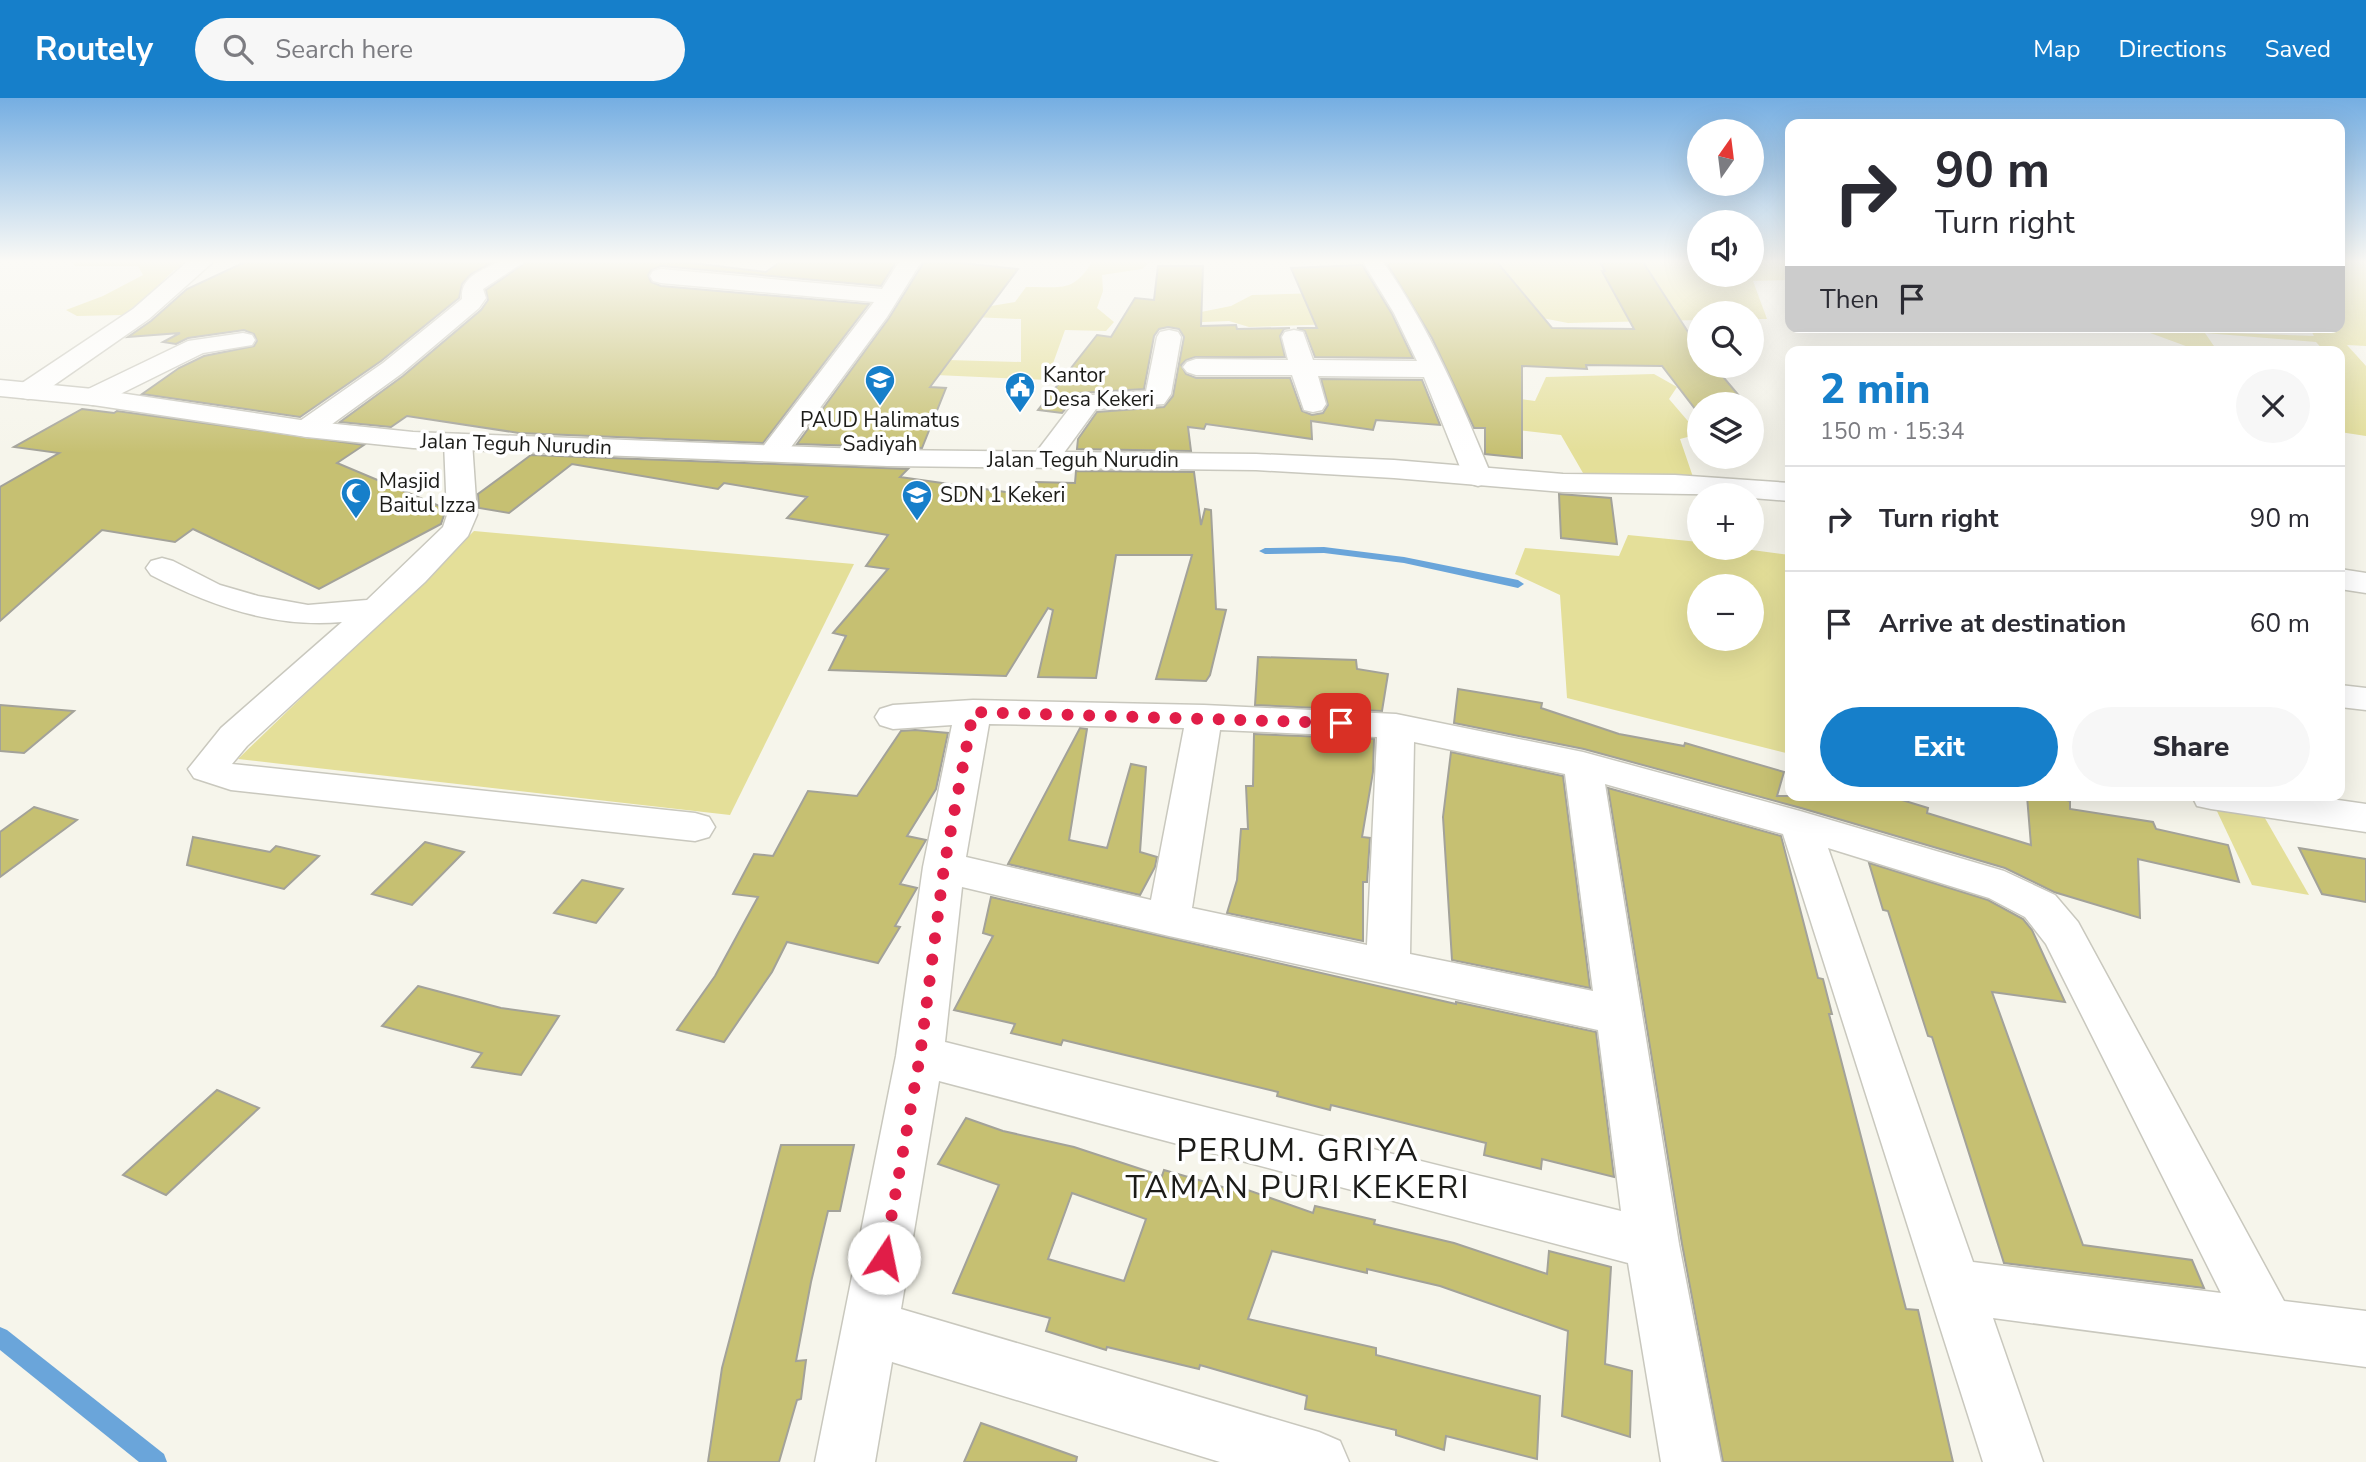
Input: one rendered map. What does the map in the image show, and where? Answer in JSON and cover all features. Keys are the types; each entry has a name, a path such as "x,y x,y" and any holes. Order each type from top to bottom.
{"street":[{"path":"9,391 121,326"},
{"path":"307,429 366,390 444,326"},
{"path":"772,452 868,326"},
{"path":"1412,326 1433,369 1478,477"},
{"path":"1045,459 1088,402 1155,398 1169,337"},
{"path":"1294,337 1313,404"},
{"path":"93,397 197,346 243,341"},
{"path":"1196,367 1433,369"},
{"name":"Jalan Teguh Nurudin","path":"9,391 93,397 307,429 458,442 887,458 1325,465 1563,483 1675,484 1785,492"},
{"path":"458,442 462,515 457,530 414,575 233,737 207,769 230,777 695,827"},
{"path":"162,568 209,592 253,605 308,615 376,609"},
{"path":"2345,580 2366,583"},
{"path":"2345,697 2366,699"},
{"path":"845,1462 920,1056 944,867 973,712"},
{"path":"892,717 973,712 1204,717 1396,726 1583,765 1800,825 2004,887 2040,906 2063,934 2267,1325"},
{"path":"1169,920 1204,717"},
{"path":"1388,965 1396,726"},
{"path":"1583,765 1652,1244 1691,1462"},
{"path":"2246,801 2366,818"},
{"path":"1800,825 2013,1462"},
{"path":"944,867 1169,920 1618,1015"},
{"path":"920,1056 1652,1244"},
{"path":"1955,1286 2366,1339"},
{"path":"870,1328 1319,1462"}],"shaded area":[{"path":"1021,326 1111,326 1106,331 1065,330 1047,380 936,375 948,360 1021,362"},
{"path":"2345,326 2366,326 2366,346 2347,345 2366,366 2366,436 2345,433 2345,346 2320,346 2316,342 2205,333 2314,336 2312,333 2345,333"},
{"path":"2150,333 2205,333 2214,346 2186,346"},
{"path":"1654,374 1677,387 1669,399 1687,420 1687,437 1680,439 1687,459 1687,469 1690,469 1693,477 1583,473 1561,435 1493,427 1476,393 1535,401 1546,377"},
{"path":"474,531 854,564 730,815 238,759"},
{"path":"1628,535 1687,541 1687,560 1764,560 1764,552 1785,554 1785,753 1567,698 1560,595 1515,574 1525,548 1619,556"},
{"path":"2215,807 2262,813 2309,895 2252,885"}],"building":[{"path":"144,326 425,326 381,361 300,417 142,394 179,368 204,356 254,346 257,341 254,334 244,330 188,338 176,344 163,342 180,333 128,337"},
{"path":"463,326 852,326 763,443 519,433 407,416 391,427 340,422 403,376"},
{"path":"883,326 976,326 930,387 946,388 922,448 797,444"},
{"path":"1118,326 1290,328 1284,329 1280,336 1285,357 1195,357 1181,365 1186,374 1196,378 1290,378 1302,411 1312,415 1323,413 1328,405 1321,379 1422,380 1440,425 1376,420 1373,430 1311,421 1312,439 1206,424 1204,429 1188,427 1191,451 1077,449 1078,439 1097,412 1164,407 1173,396 1184,337 1179,329 1168,327 1159,329 1154,336 1144,389 1079,393 1062,413 1038,410 1097,335 1111,337"},
{"path":"1316,326 1398,326 1413,358 1315,357 1305,331 1297,328 1317,328"},
{"path":"1425,326 1634,329 1632,326 1684,326 1687,330 1687,378 1724,378 1736,392 1687,392 1687,398 1662,366 1586,365 1587,369 1522,366 1522,458 1485,454 1485,428 1474,428"},
{"path":"82,409 114,413 117,411 364,445 337,463 444,508 444,515 441,524 319,589 193,529 175,542 102,530 0,621 0,487 59,453 14,447"},
{"path":"531,455 908,469 900,477 1034,496 1036,482 1075,483 1076,471 1194,472 1201,525 1205,509 1211,510 1216,609 1226,610 1210,675 1206,681 1156,679 1192,555 1116,555 1096,678 1038,677 1053,610 1048,608 1006,676 829,670 846,636 833,633 888,569 866,566 888,535 787,518 807,497 724,483 718,489 572,464 509,513 479,508 478,494"},
{"path":"1559,494 1611,498 1617,544 1561,538"},
{"path":"1258,657 1356,660 1357,669 1388,674 1382,711 1255,705"},
{"path":"1458,689 1542,703 1541,708 1619,734 1684,746 1685,743 1784,772 1777,796 1785,796 1785,801 1905,801 1928,808 1927,813 2031,845 2027,801 2070,801 2070,809 2153,822 2156,829 2228,845 2239,882 2138,859 2140,918 2054,892 2005,868 1801,808 1584,749 1454,723"},
{"path":"0,705 74,711 24,753 0,751"},
{"path":"1080,728 1087,729 1069,840 1107,848 1131,764 1146,767 1140,852 1157,857 1155,867 1140,895 1008,864"},
{"path":"901,731 948,733 936,789 907,836 926,840 900,884 917,888 895,926 900,927 878,963 787,942 772,972 724,1042 677,1030 715,976 758,897 733,894 754,854 773,856 808,791 857,796"},
{"path":"1254,734 1374,739 1373,772 1362,837 1370,838 1367,882 1363,882 1363,941 1227,913 1237,880 1241,829 1248,829 1246,786 1253,786"},
{"path":"1451,752 1563,776 1590,988 1452,960 1443,817"},
{"path":"1608,788 1781,836 1818,978 1823,979 1832,1014 1829,1014 1906,1309 1918,1310 1953,1462 1723,1462 1682,1244"},
{"path":"34,807 77,820 0,877 0,832"},
{"path":"193,837 270,852 276,846 319,856 284,889 187,865"},
{"path":"425,842 464,852 412,905 372,894"},
{"path":"2299,848 2366,859 2366,902 2322,894"},
{"path":"1869,863 1988,900 2023,919 2032,930 2065,1002 1992,992 2083,1245 2192,1260 2204,1288 2004,1263 1932,1037 1928,1036 1888,911 1883,910"},
{"path":"582,880 623,889 596,923 554,913"},
{"path":"991,897 1456,1004 1596,1032 1614,1177 1542,1159 1541,1169 1484,1155 1486,1143 1331,1105 1330,1110 1277,1096 1278,1092 1063,1040 1061,1045 1011,1033 1015,1024 954,1010 993,936 983,933"},
{"path":"418,986 501,1008 559,1016 521,1075 472,1067 482,1053 382,1026"},
{"path":"217,1090 259,1108 166,1195 123,1175"},
{"path":"966,1118 1003,1131 1074,1147 1162,1176 1164,1170 1240,1192 1242,1188 1313,1213 1315,1206 1375,1220 1374,1224 1454,1243 1547,1274 1549,1251 1611,1267 1605,1364 1632,1371 1630,1437 1562,1416 1568,1331 1440,1286 1367,1269 1367,1273 1272,1251 1248,1319 1376,1348 1376,1355 1540,1396 1537,1459 1446,1436 1444,1450 1396,1435 1396,1430 1305,1409 1307,1396 1200,1365 1199,1369 1107,1347 1106,1350 1046,1331 1050,1318 953,1293 999,1185 938,1164","holes":["1072,1193 1146,1219 1124,1281 1048,1259"]},
{"path":"781,1145 854,1145 840,1211 828,1211 811,1282 796,1361 806,1360 801,1399 797,1400 779,1462 708,1462 722,1368"},
{"path":"981,1423 1077,1457 1076,1462 964,1462"}],"waterway":[{"path":"1265,551 1324,550 1404,560 1518,584"},
{"path":"0,1337 156,1462"}],"place":[{"name":"PAUD Halimatus Sadiyah","path":"880,407"},
{"name":"Kantor Desa Kekeri","path":"1020,414"},
{"name":"Masjid Baitul Izza","path":"356,520"},
{"name":"SDN 1 Kekeri","path":"917,522"}],"district":[{"name":"PERUM. GRIYA TAMAN PURI KEKERI","path":"1298,1168"}],"route":[{"path":"884,1258 920,1056 944,867 973,712 1341,723"}]}
